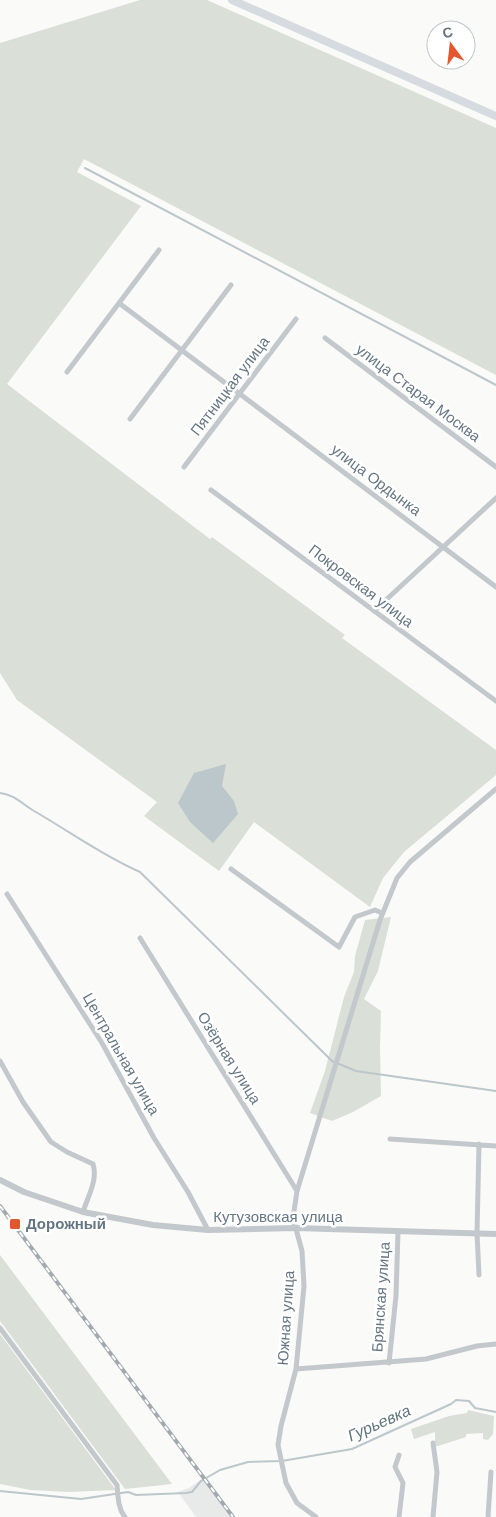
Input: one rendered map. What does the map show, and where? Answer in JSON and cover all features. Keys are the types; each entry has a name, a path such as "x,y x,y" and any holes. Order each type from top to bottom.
{"main road":[{"path":"232,0 496,116"}],"street":[{"path":"67,372 159,250"},
{"path":"130,419 231,285"},
{"name":"улица Ордынка","path":"119,303 241,393 496,587"},
{"name":"Пятницкая улица","path":"184,467 296,319"},
{"name":"улица Старая Москва","path":"325,338 496,467"},
{"name":"Покровская улица","path":"211,490 496,701"},
{"path":"374,611 496,498"},
{"name":"Южная улица","path":"316,1517 296,1503 286,1483 278,1445 296,1369 304,1286 302,1251 293,1218 297,1191 382,913 397,878 410,862 496,790"},
{"path":"231,869 339,947 355,917 375,910 382,913"},
{"name":"Центральная улица","path":"7,894 102,1043 154,1138 188,1192 208,1230"},
{"name":"Озёрная улица","path":"140,938 297,1191"},
{"path":"0,1061 23,1102 51,1142 67,1152 94,1164 95,1179 83,1212"},
{"path":"390,1139 496,1146"},
{"path":"479,1144 477,1233 479,1275"},
{"name":"Кутузовская улица","path":"0,1180 24,1192 83,1212 153,1225 208,1230 295,1228 496,1234"},
{"name":"Брянская улица","path":"389,1363 396,1296 398,1232"},
{"path":"0,1328 117,1485 122,1514 125,1517"},
{"name":"Брянская улица","path":"296,1369 426,1359 477,1346 496,1344"},
{"path":"432,1443 437,1472 433,1517"},
{"path":"399,1454 395,1467 403,1483 399,1517"},
{"path":"488,1517 491,1472"}],"shaded area":[{"path":"140,0 207,0 496,128 496,375 84,159 77,172 141,206 7,384 210,539 212,537 345,635 342,638 496,750 496,775 404,852 383,878 370,907 254,822 219,871 144,816 157,802 17,700 0,673 0,43"},
{"path":"226,764 222,786 234,801 238,814 213,843 190,822 178,803 194,773"},
{"path":"391,917 378,971 364,999 381,1011 381,1096 353,1112 332,1121 310,1113 325,1071 344,997 354,972 355,956 365,920"},
{"path":"0,1255 172,1484 125,1489 0,1321"},
{"path":"0,1334 116,1490 69,1492 30,1490 0,1484"},
{"path":"468,1410 494,1416 493,1434 488,1440 483,1439 483,1433 466,1434 466,1437 435,1447 435,1432 414,1439 411,1429 449,1416 467,1413"},
{"path":"206,1476 235,1517 196,1517 178,1492 189,1488"}],"waterway":[{"path":"85,168 496,385"},
{"path":"0,793 14,797 99,851 140,872 332,1061 356,1071 496,1091"},
{"name":"Гурьевка","path":"0,1491 81,1499 128,1492 136,1495 186,1493 192,1492 201,1481 220,1470 248,1462 282,1461 352,1449 456,1400 469,1401 475,1408 496,1412"}],"railway":[{"path":"0,1206 233,1517"}],"place":[{"name":"Дорожный","path":"15,1224"}]}
